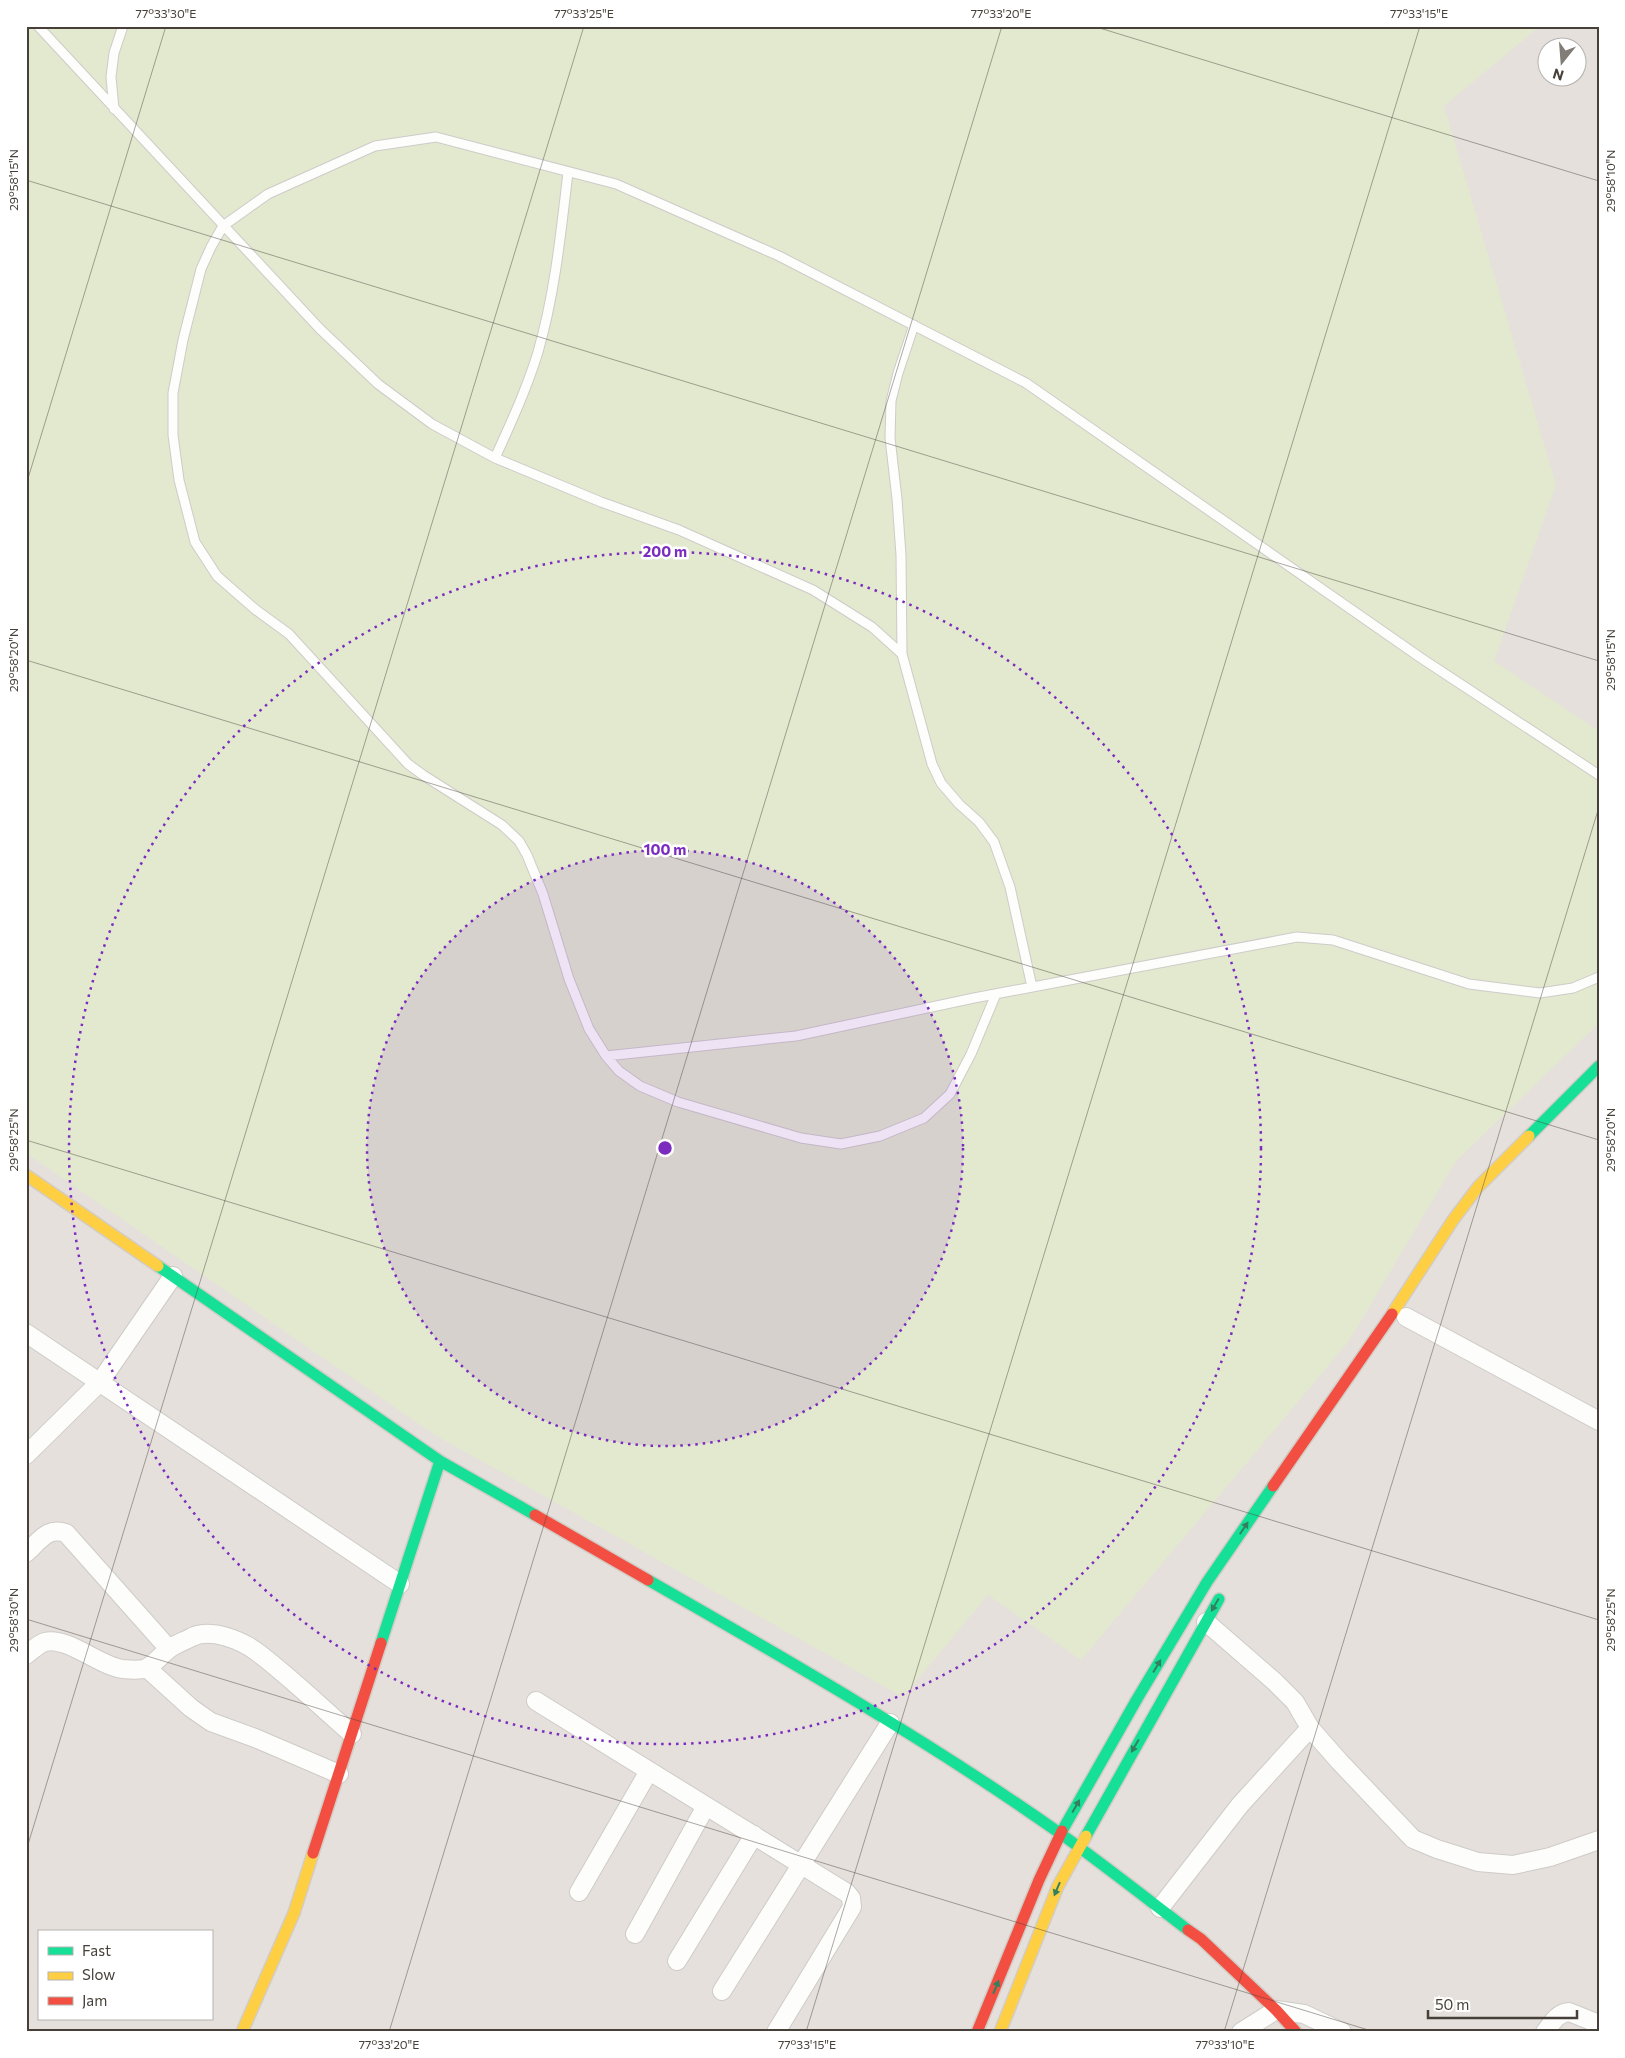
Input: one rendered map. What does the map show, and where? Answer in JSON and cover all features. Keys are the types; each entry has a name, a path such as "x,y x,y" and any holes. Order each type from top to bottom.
{"street":[{"path":"977,2032 1039,1880 1060,1834 1207,1582 1387,1320 1453,1220 1478,1187 1599,1066"},
{"path":"26,1175 440,1460 776,1653 890,1724 1078,1846 1201,1940 1276,2010 1296,2032"},
{"path":"26,1455 100,1382 173,1276"},
{"path":"1406,1317 1599,1422"},
{"path":"26,1333 400,1584"},
{"path":"242,2032 294,1913 440,1460"},
{"path":"26,1553 49,1532 58,1530 66,1534 169,1649"},
{"path":"1000,2032 1058,1886 1078,1846 1225,1589"},
{"path":"1206,1622 1276,1682 1295,1702 1310,1728 1366,1792 1413,1838 1437,1850 1478,1862 1513,1865 1550,1857 1599,1840"},
{"path":"26,1655 43,1643 52,1641 74,1648 99,1661 119,1668 138,1671 148,1669 169,1649 197,1635 216,1634 255,1651 352,1734"},
{"path":"148,1669 191,1708 211,1722 255,1738 339,1774"},
{"path":"536,1701 802,1864 847,1893 851,1898 852,1906 776,2032"},
{"path":"722,1991 890,1724"},
{"path":"1160,1908 1240,1805 1310,1728"},
{"path":"579,1892 649,1771"},
{"path":"635,1934 706,1806"},
{"path":"677,1961 754,1835"},
{"path":"1241,2032 1276,2010 1304,2014 1342,2032"},
{"path":"1545,2032 1559,2014 1564,2012 1569,2012 1599,2024"}],"lane":[{"path":"38,26 320,328 378,384 432,424 495,458 601,502 679,530 813,590 872,626 902,654"},
{"path":"114,109 110,77 114,53 123,26"},
{"path":"996,994 971,1054 950,1094 924,1118 880,1136 841,1144 801,1138 678,1102 640,1086 619,1071 606,1056 589,1029 569,979 543,894 527,855 519,841 502,825 408,764 289,634 256,610 217,576 195,542 179,480 173,435 174,393 183,340 201,269 223,226 268,194 375,146 436,137 616,184 779,256 1026,383 1413,653 1599,775"},
{"path":"495,458 521,400 538,351 557,267 568,172"},
{"path":"914,325 891,401 890,438 901,555 902,654 932,764 941,783 959,804 979,822 994,842 1010,886 1032,987"},
{"path":"606,1056 796,1036 996,994 1297,937 1333,940 1469,984 1540,993 1573,988 1599,978"}],"shaded area":[{"path":"26,26 1599,26 1599,2032 26,2032"}],"green space":[{"path":"26,26 1540,26 1444,106 1556,485 1494,661 1599,731 1599,1023 1456,1161 1349,1341 1081,1660 988,1595 903,1697 435,1435 26,1153"}],"traffic: fast":[{"path":"1529,1136 1599,1066"},
{"path":"158,1266 440,1461 535,1515"},
{"path":"381,1643 440,1461"},
{"path":"1062,1831 1137,1699 1207,1582 1273,1486"},
{"path":"648,1580 805,1671 960,1766 1061,1834 1188,1930"},
{"path":"1086,1836 1219,1599"}],"traffic: slow":[{"path":"1392,1314 1453,1220 1478,1187 1529,1136"},
{"path":"26,1175 158,1266"},
{"path":"1000,2032 1058,1886 1086,1836"},
{"path":"242,2032 294,1913 313,1853"}],"traffic: jam":[{"path":"1273,1486 1392,1314"},
{"path":"535,1515 648,1580"},
{"path":"313,1853 381,1643"},
{"path":"977,2032 1039,1880 1062,1831"},
{"path":"1188,1930 1201,1939 1276,2010 1296,2032"}]}
